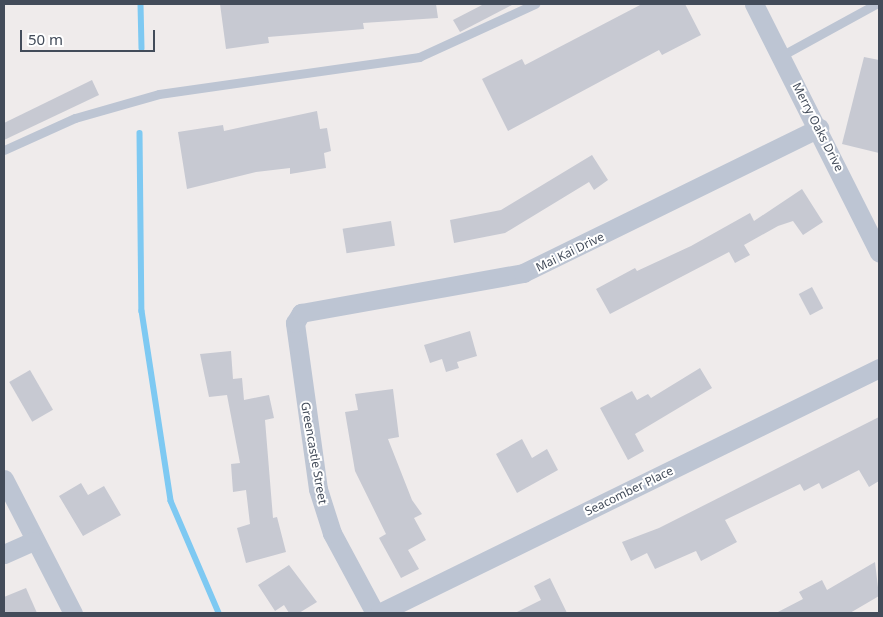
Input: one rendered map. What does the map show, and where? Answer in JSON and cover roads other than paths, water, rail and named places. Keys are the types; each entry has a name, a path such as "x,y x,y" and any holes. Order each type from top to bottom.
{"street":[{"name":"Merry Oaks Drive","path":"754,4 819,128 879,252"},
{"name":"Mai Kai Drive","path":"301,313 523,273 819,128"},
{"name":"Greencastle Street","path":"301,313 295,323 318,490 332,533 374,613"},
{"name":"Seacomber Place","path":"379,613 879,368"},
{"path":"4,480 73,613"},
{"path":"4,554 34,541"}],"lane":[{"path":"4,150 75,118 159,94 419,57 535,4"},
{"path":"781,56 876,4"}],"waterway":[{"path":"141,4 142,48"},
{"path":"140,133 142,311 171,501 219,613"}]}
